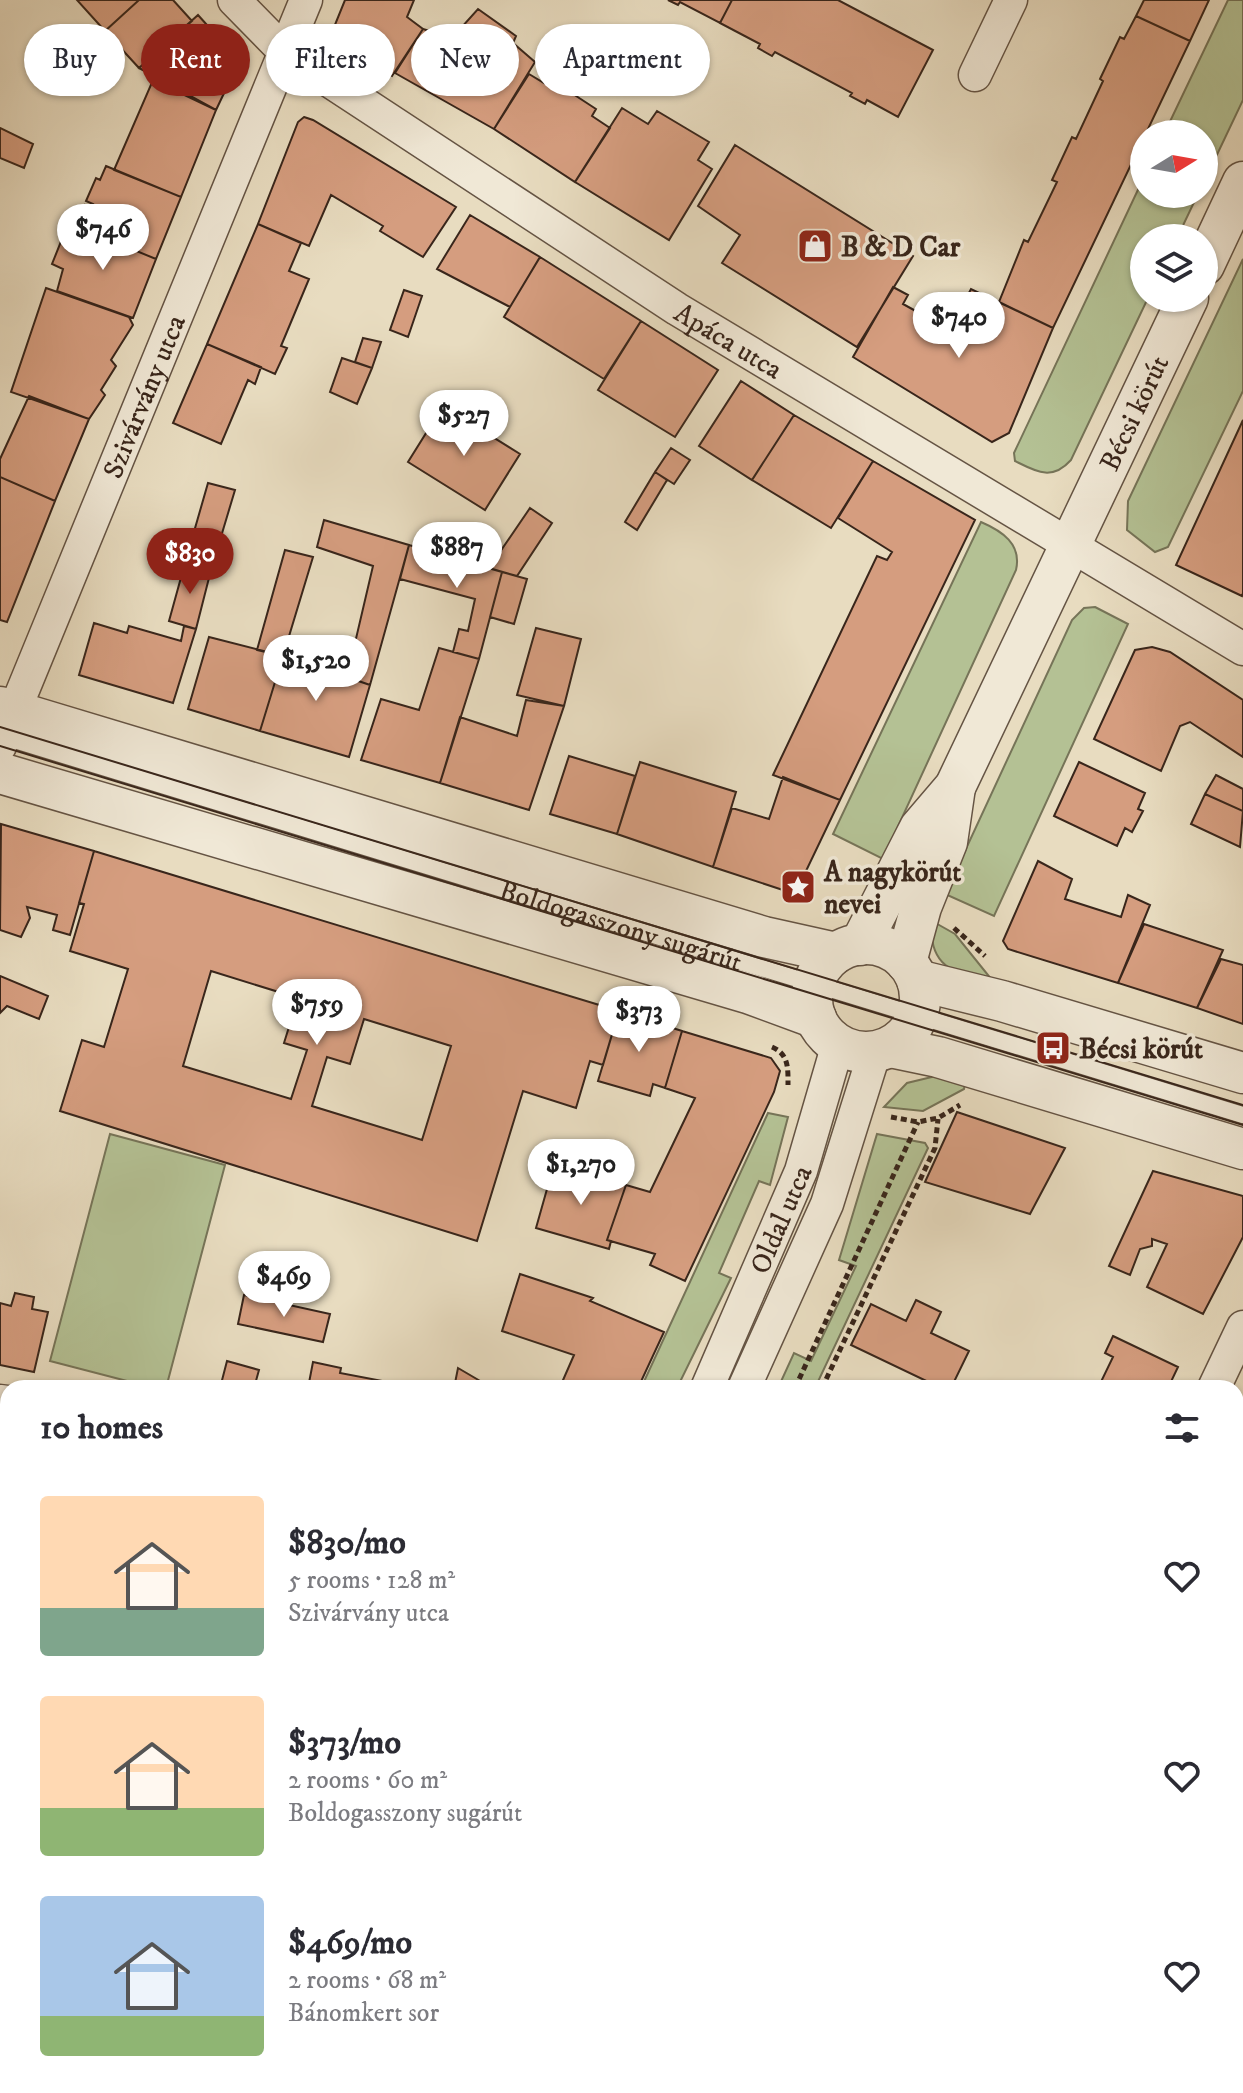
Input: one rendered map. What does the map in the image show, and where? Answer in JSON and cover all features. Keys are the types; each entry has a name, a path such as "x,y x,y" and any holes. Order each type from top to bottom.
{"street":[{"name":"Apáca utca","path":"234,0 266,33"},
{"name":"Szivárvány utca","path":"296,24 306,0"},
{"path":"975,75 1011,0"},
{"name":"Szivárvány utca","path":"3,736 266,95"},
{"name":"Apáca utca","path":"353,96 677,309 1243,649"},
{"path":"1218,235 1243,182"},
{"name":"Bécsi körút","path":"847,1006 920,828 955,787 1181,312"},
{"name":"Boldogasszony sugárút","path":"3,736 748,993 847,1006"},
{"name":"Boldogasszony sugárút","path":"3,736 764,937 847,1006 938,1057 1243,1149"},
{"name":"Bécsi körút","path":"913,986 921,907 947,842 955,787"},
{"path":"877,945 913,986 907,1034 847,1006 877,945"},
{"name":"Boldogasszony sugárút","path":"913,986 1002,1001 1243,1073"},
{"name":"Oldal utca","path":"710,1380 796,1184 822,1104 847,1006"},
{"name":"Oldal utca","path":"748,1380 827,1204 859,1111 847,1006"},
{"path":"1218,1380 1243,1327"}],"lane":[{"name":"Boldogasszony sugárút","path":"847,1006 913,986 1243,1115"}],"path":[{"path":"759,1040 781,1051 786,1061 787,1098 822,1104"},
{"path":"859,1111 918,1122 938,1118 957,1105 971,1106"},
{"path":"826,1380 935,1148 938,1118"},
{"path":"799,1380 918,1122"}],"green space":[{"path":"1228,0 1243,0 1243,100 1218,153 1218,120 1171,120"},
{"path":"1130,207 1191,208 1184,224 1130,224 1130,312 1141,312 1071,460 1057,471 1044,472 1015,461 1014,453"},
{"path":"1243,259 1243,391 1168,547 1155,552 1127,530 1128,501"},
{"path":"981,522 1009,540 1016,553 1016,570 883,859 833,834"},
{"path":"1095,607 1128,624 994,916 945,894 1072,620 1084,608"},
{"path":"932,921 955,934 996,985 958,973 940,959 932,937"},
{"path":"940,1075 965,1083 964,1089 923,1111 884,1107 907,1083"},
{"path":"768,1113 788,1117 770,1185 759,1181 719,1273 731,1278 681,1380 645,1380"},
{"path":"110,1134 225,1165 168,1380 123,1380 50,1361"},
{"path":"877,1134 925,1143 928,1148 819,1380 782,1380 794,1353 811,1361 856,1266 839,1260"}],"building":[{"path":"77,0 139,0 113,24 99,24"},
{"path":"139,0 173,0 192,21 189,24 141,24 139,68 125,53 125,24 113,24"},
{"path":"345,0 414,0 407,17 416,24 411,24 411,47 395,71 395,24 335,24"},
{"path":"668,0 732,0 720,23 680,2 678,5"},
{"path":"732,0 838,0 933,50 898,117 867,100 865,104 850,96 852,93 775,52 772,56 758,48 760,44 720,23"},
{"path":"1144,0 1209,0 1190,41 1136,16"},
{"path":"478,9 499,24 465,24"},
{"path":"198,15 206,24 188,24"},
{"path":"1136,16 1190,41 1152,120 1130,120 1130,167 1053,328 999,302 1024,240 1028,242 1057,182 1052,180 1072,137 1076,139 1120,37 1124,39"},
{"path":"411,48 411,82 395,73"},
{"path":"519,48 535,62 519,88"},
{"path":"529,74 535,78 535,96 576,96 596,109 592,116 610,128 575,182 494,129 515,96 519,96 519,90"},
{"path":"146,96 187,96 216,110 181,197 114,170"},
{"path":"190,96 223,96 216,110"},
{"path":"436,96 514,96 494,129"},
{"path":"622,108 648,124 657,111 709,142 698,160 712,169 669,240 575,182"},
{"path":"304,117 456,207 423,257 380,231 383,226 331,195 309,246 258,224 298,122"},
{"path":"0,128 33,144 24,168 0,158"},
{"name":"B & D Car","path":"735,145 913,256 857,347 722,263 740,235 698,206"},
{"path":"106,166 181,197 156,259 78,227 85,205 91,208 93,204 86,201 96,178 100,180"},
{"path":"470,215 540,257 510,307 437,269"},
{"path":"258,224 301,243 289,271 309,279 281,346 287,348 275,374 207,344"},
{"path":"78,227 156,259 133,318 57,291 63,269 52,264 64,234 74,239"},
{"path":"540,257 641,321 604,379 504,317"},
{"path":"893,287 908,295 903,304 972,342 980,326 957,315 971,289 1053,328 1009,433 992,442 853,357"},
{"path":"46,288 129,317 133,325 111,360 116,366 101,390 105,395 89,419 11,392"},
{"path":"404,290 422,296 408,337 390,330"},
{"path":"641,321 718,370 675,437 598,390"},
{"path":"363,338 381,342 372,368 355,362"},
{"path":"207,344 261,367 255,384 248,380 221,444 173,423"},
{"path":"342,358 372,368 357,404 330,392"},
{"path":"741,381 794,415 752,480 699,446"},
{"path":"29,396 89,419 55,501 0,477 0,459"},
{"path":"443,406 520,454 485,510 408,462"},
{"path":"794,415 873,461 831,528 752,480"},
{"path":"1243,420 1243,593 1242,596 1176,565"},
{"path":"671,448 690,460 674,484 655,472"},
{"path":"873,461 975,520 840,800 773,775 877,556 887,560 892,552 838,518"},
{"path":"655,472 667,480 637,530 625,522"},
{"path":"0,477 55,501 7,622 0,620"},
{"path":"208,483 235,490 211,570 185,563"},
{"path":"530,508 552,523 517,576 489,568"},
{"path":"324,520 409,545 370,685 347,677 373,566 317,547"},
{"path":"409,545 502,572 479,659 453,652 459,629 468,631 475,599 400,579"},
{"path":"285,550 313,557 283,656 257,650"},
{"path":"185,563 211,570 196,629 169,621"},
{"path":"502,572 527,579 514,624 490,617"},
{"path":"94,623 127,633 129,626 181,641 184,626 196,629 173,703 79,675"},
{"path":"536,628 581,639 564,706 517,695"},
{"path":"209,637 283,656 260,731 188,709"},
{"path":"309,644 337,651 332,672 370,685 349,757 260,731 283,656 303,663"},
{"path":"1152,647 1170,652 1243,700 1243,757 1190,722 1180,726 1161,771 1094,739 1135,650"},
{"path":"439,648 479,659 440,783 361,760 381,699 419,710"},
{"path":"526,700 564,706 529,810 440,783 460,717 517,736"},
{"path":"569,756 635,776 617,834 550,814"},
{"path":"640,762 736,792 713,867 617,834"},
{"path":"1079,762 1145,793 1138,809 1143,811 1132,832 1125,828 1117,846 1054,816"},
{"path":"1216,775 1243,789 1243,811 1205,794"},
{"path":"783,777 840,800 795,894 713,867 732,808 769,819"},
{"path":"1205,794 1243,811 1240,847 1191,824"},
{"path":"1,824 94,851 70,935 53,930 57,915 27,907 30,918 21,937 0,930"},
{"path":"94,851 619,1011 603,1065 590,1061 576,1108 523,1091 477,1241 60,1111 82,1040 104,1047 128,969 70,951 84,904 79,903","holes":["211,971 298,998 284,1043 307,1050 291,1099 183,1066","364,1019 451,1046 422,1140 312,1106 327,1057 350,1064"]},
{"path":"1038,861 1072,879 1065,899 1121,917 1128,895 1150,905 1118,983 1008,949 1003,941"},
{"path":"1144,924 1223,950 1197,1008 1118,983"},
{"path":"1221,959 1243,965 1243,1024 1197,1008"},
{"path":"0,976 48,996 39,1019 7,1006 0,1013"},
{"path":"619,1011 682,1031 665,1088 653,1084 650,1096 598,1081"},
{"path":"682,1031 771,1058 780,1071 774,1092 685,1281 650,1265 655,1254 607,1240 626,1185 650,1192 695,1098 665,1088"},
{"path":"957,1112 1065,1148 1030,1214 925,1182"},
{"path":"561,1165 626,1185 607,1240 611,1241 609,1249 536,1228 549,1182 556,1184"},
{"path":"1153,1171 1243,1196 1243,1237 1203,1314 1147,1287 1167,1244 1152,1239 1152,1246 1140,1249 1130,1275 1109,1266"},
{"path":"520,1274 593,1298 590,1301 664,1332 642,1380 563,1380 574,1355 502,1331"},
{"path":"15,1293 34,1297 32,1309 48,1312 34,1372 0,1365 0,1303 11,1306"},
{"path":"244,1295 330,1314 323,1342 238,1324"},
{"path":"916,1300 941,1312 931,1333 969,1351 955,1380 924,1380 851,1345 871,1304 906,1321"},
{"path":"1113,1336 1178,1367 1172,1380 1102,1380 1113,1357 1105,1353"},
{"path":"227,1361 259,1370 256,1380 222,1380"},
{"path":"313,1362 341,1368 340,1373 377,1380 310,1380"},
{"path":"458,1368 478,1380 456,1380"}],"tram line":[{"path":"0,727 1243,1105"},
{"path":"0,746 1243,1125"}],"place":[{"name":"B & D Car","path":"815,246"},
{"name":"A nagykörút nevei","path":"798,887"},
{"name":"Bécsi körút","path":"1053,1048"}]}
